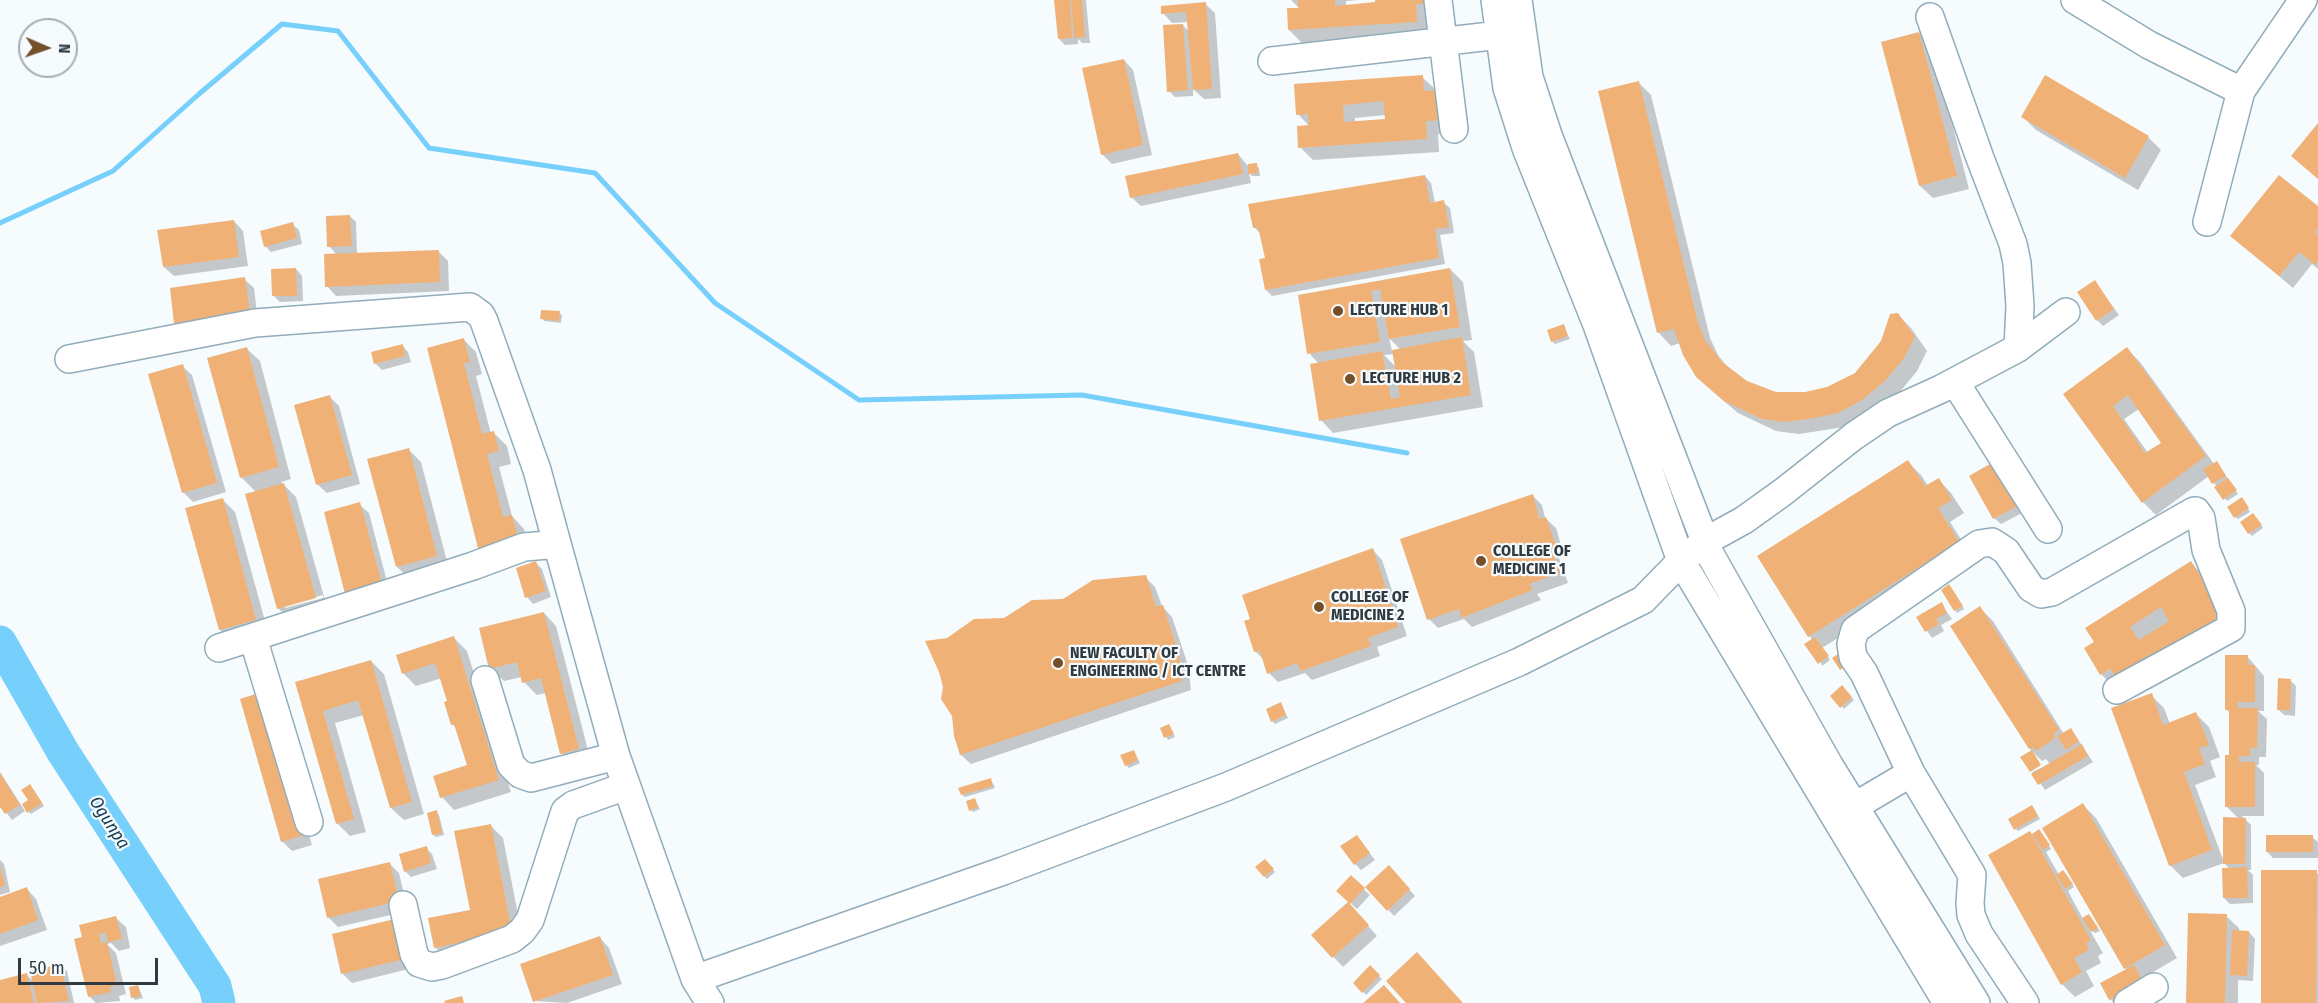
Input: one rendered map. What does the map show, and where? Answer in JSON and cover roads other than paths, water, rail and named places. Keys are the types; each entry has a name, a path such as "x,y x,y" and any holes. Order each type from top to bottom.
{"street":[{"path":"1438,0 1454,129"},
{"path":"1495,0 1507,87 1526,148 1597,325 1681,561 1845,812 1976,1003"},
{"path":"1518,0 1529,76 1548,135 1715,564 1829,765 1845,812 1947,1003"},
{"path":"2075,0 2149,45 2241,91"},
{"path":"2207,222 2241,91 2303,0"},
{"path":"1930,17 2013,244 2017,263 2020,306 2018,348"},
{"path":"1272,61 1500,35"},
{"path":"69,359 255,323 470,307 482,315 537,470 616,756 695,979 710,1003"},
{"path":"695,979 1003,871 1226,787 1519,662 1643,600 1681,561 1706,541 1763,506 1888,413 1955,382 2018,348 2066,312"},
{"path":"1955,382 2048,529"},
{"path":"2025,1003 1979,934 1971,915 1972,875 1911,773 1864,673 1853,657 1851,644 1855,630 1979,544 1992,542 2006,551 2031,588 2041,594 2052,592 2194,510 2201,518 2206,550 2231,611 2230,628 2118,690"},
{"path":"219,648 524,547 548,545 558,548"},
{"path":"253,638 309,822"},
{"path":"485,681 511,765 520,774 531,778 616,756"},
{"path":"1845,812 1911,773"},
{"path":"403,905 414,954 419,963 432,967 442,965 512,939 530,920 565,811 573,805 626,786"},
{"path":"2128,1003 2154,987"}],"waterway":[{"path":"0,223 113,171 282,24 338,31 429,148 595,173 715,303 859,400 1082,395 1407,453"},
{"name":"Ogunpa","path":"0,642 63,752 215,986 219,1003"}],"place":[{"name":"LECTURE HUB 1","path":"1338,311"},
{"name":"LECTURE HUB 2","path":"1350,379"},
{"name":"COLLEGE OF MEDICINE 1","path":"1481,561"},
{"name":"COLLEGE OF MEDICINE 2","path":"1319,607"},
{"name":"NEW FACULTY OF ENGINEERING / ICT CENTRE","path":"1058,663"}]}
